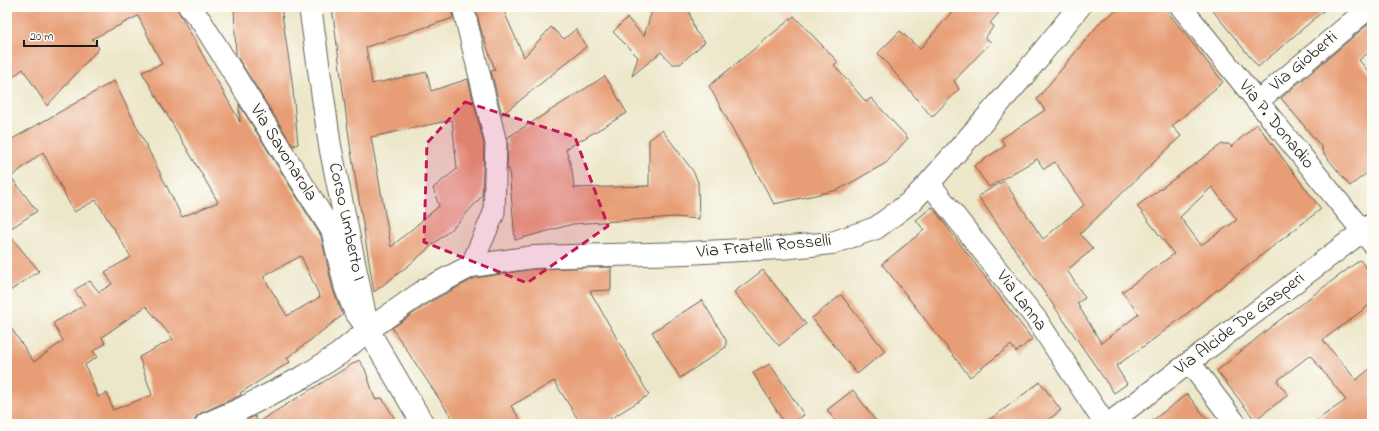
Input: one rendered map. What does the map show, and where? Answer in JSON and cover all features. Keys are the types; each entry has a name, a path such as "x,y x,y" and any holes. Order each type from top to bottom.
{"main road":[{"name":"Corso Umberto I","path":"310,7 330,146 368,330 423,424"},
{"name":"Via Fratelli Rosselli","path":"206,424 241,409 305,376 339,354 368,330 425,290 471,266 533,257 695,253 780,248 832,243 876,228 912,201 929,183 1024,75 1079,7"}],"street":[{"name":"Via Savonarola","path":"189,7 201,21 332,231 345,287 356,312 368,330"},
{"path":"463,7 496,143 494,213 471,266"},
{"name":"Via P. Donadio","path":"1181,7 1257,102 1369,233"},
{"name":"Via Gioberti","path":"1257,102 1370,7"},
{"name":"Via Lanna","path":"929,183 1037,320 1105,424"},
{"name":"Via Alcide De Gasperi","path":"1108,424 1369,233"},
{"path":"1190,363 1236,424"}],"highlighted area":[{"path":"465,102 575,137 608,226 527,283 424,242 427,143"}],"shaded area":[{"path":"776,7 801,7 787,20"}],"building":[{"path":"7,7 176,7 240,122 239,104 321,236 333,290 343,315 287,358 290,362 240,393 241,395 201,413 196,417 194,424 7,424 7,322 34,362 63,341 53,323 85,305 74,290 90,281 99,292 112,284 105,272 131,257 96,200 74,212 43,152 11,177 37,211 7,231 7,142 114,81 182,217 218,202 142,72 162,64 138,16 92,39 99,48 47,106 23,69 7,81","holes":["301,256 320,297 287,316 263,276","146,306 173,339 139,357 152,395 113,410 107,393 98,397 85,365 97,357 93,351 105,344 102,337"]},
{"path":"234,7 281,7 292,81 298,144 293,146 236,55"},
{"path":"332,7 451,7 453,18 366,47 372,84 427,72 431,91 468,79 484,144 482,196 457,224 409,265 374,292 350,145","holes":["452,120 457,169 433,188 439,206 391,247 371,137"]},
{"path":"475,7 502,7 524,57 551,27 564,39 576,29 587,46 502,115 491,71 495,70 481,30"},
{"path":"653,7 688,7 695,31 705,42 680,64 672,64 661,52 632,76 638,57 613,32 627,18 644,36"},
{"path":"956,7 1004,7 990,23 994,26 985,38 991,42 954,81 959,89 932,117 878,53 900,31 920,49"},
{"path":"1122,7 1164,7 1223,82 1172,126 1181,136 1080,234 1093,249 1067,270 1085,298 1077,303 1101,343 1139,314 1122,292 1174,254 1137,206 1222,144 1229,144 1231,147 1257,124 1321,209 1158,336 1116,366 1127,384 1114,393 978,196 1004,181 1043,239 1084,205 1055,162 1044,169 1037,159 989,187 974,166 1005,146 1001,139 1045,110 1037,99 1102,20","holes":["1212,187 1237,220 1201,245 1180,217"]},
{"path":"1210,7 1328,7 1258,67"},
{"path":"794,16 838,62 834,65 866,102 871,98 908,138 886,163 838,190 774,204 709,86"},
{"path":"1372,21 1372,50 1359,60 1372,76 1372,169 1350,186 1321,150 1323,149 1281,98"},
{"path":"605,76 627,113 566,149 572,170 574,188 649,186 649,140 662,130 693,171 698,182 699,219 674,217 573,224 515,240 509,169 507,170 507,138"},
{"path":"932,207 1032,339 1016,352 1011,345 970,377 882,264 924,230 916,220"},
{"path":"7,232 39,271 7,293"},
{"path":"1360,260 1372,275 1372,303 1323,340 1356,380 1372,367 1372,424 1311,424 1346,400 1310,355 1277,381 1288,395 1255,420 1217,371 1273,325"},
{"path":"611,267 611,290 590,291 649,395 602,424 581,424 554,381 511,406 523,424 456,424 392,328 432,301 475,278 534,269"},
{"path":"763,270 806,324 779,346 734,292"},
{"path":"841,295 885,351 857,374 812,318"},
{"path":"702,300 726,340 726,347 680,378 652,332"},
{"path":"359,360 365,369 375,399 382,398 398,424 238,424 255,416 258,422"},
{"path":"770,364 804,415 788,424 785,424 753,373"},
{"path":"1040,382 1061,410 1043,424 984,424"},
{"path":"853,390 878,424 838,424 827,410"},
{"path":"1187,394 1211,424 1148,424"}]}
